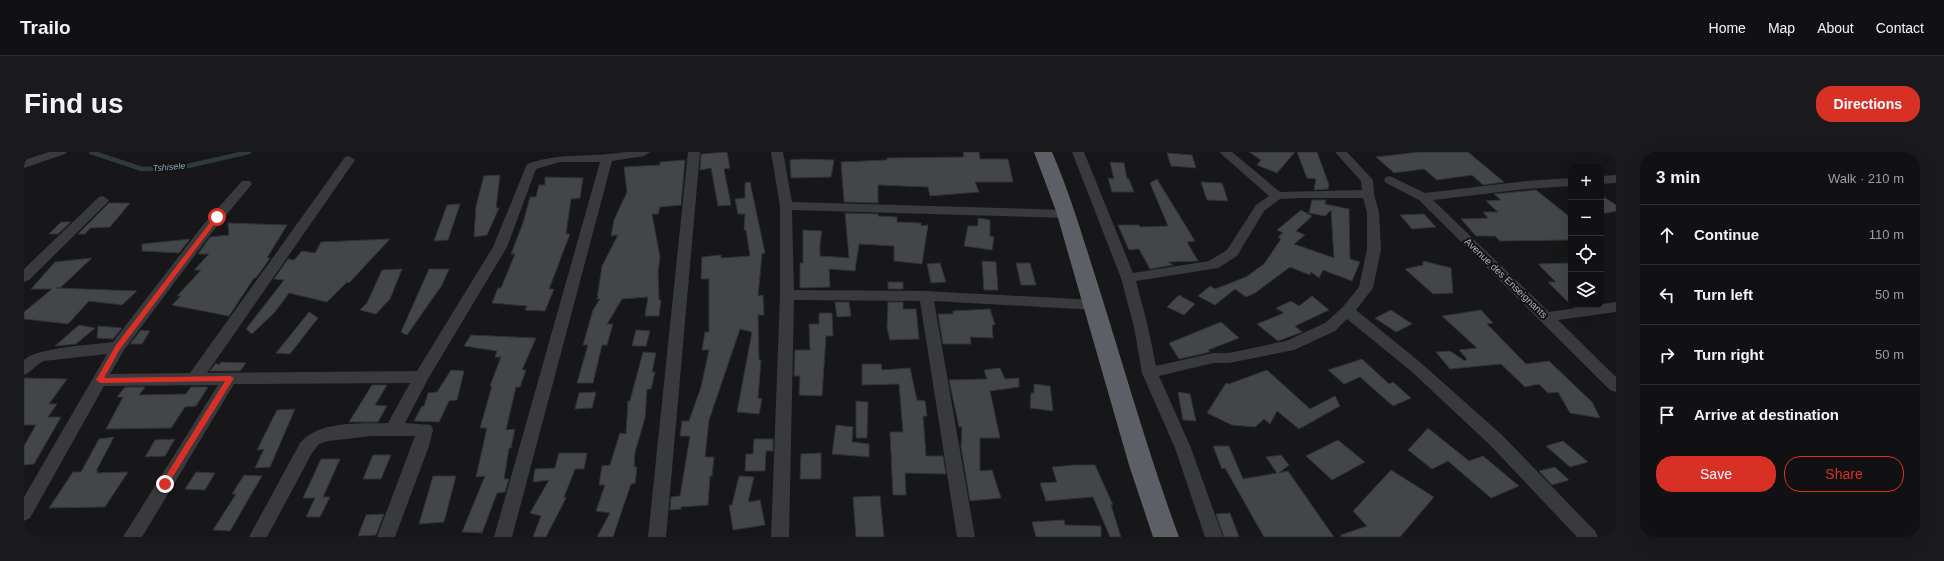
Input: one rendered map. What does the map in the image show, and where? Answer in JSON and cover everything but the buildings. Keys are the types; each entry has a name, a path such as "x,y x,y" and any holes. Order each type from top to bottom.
{"highway":[{"path":"1043,152 1053,174 1148,487 1166,537"}],"street":[{"path":"393,429 421,376 500,246 532,167 561,157 607,158 644,152"},
{"path":"656,537 694,152"},
{"path":"777,152 786,206 787,295 780,537"},
{"path":"1078,152 1128,278 1142,327 1150,373 1183,448 1214,537"},
{"path":"1224,152 1252,173 1277,196"},
{"path":"1150,373 1213,358 1229,358 1289,346 1330,327 1347,311 1366,288 1374,249 1373,212 1368,194 1367,180 1341,152"},
{"path":"24,164 59,153"},
{"path":"503,537 607,158"},
{"path":"195,378 349,160"},
{"path":"1604,180 1616,179"},
{"name":"Avenue des Enseignants","path":"1390,180 1423,197 1616,386"},
{"path":"1423,197 1526,185 1568,182"},
{"path":"24,513 118,347 208,228 246,184"},
{"path":"1128,278 1213,265 1232,253 1248,225 1260,208 1277,196 1303,194 1368,194"},
{"path":"24,277 103,200"},
{"path":"786,206 1065,214"},
{"path":"787,295 926,296 1094,305"},
{"path":"926,296 966,537"},
{"path":"1546,317 1616,307"},
{"path":"1347,311 1416,367 1496,440 1589,537"},
{"path":"24,369 34,359 44,356 118,347"},
{"path":"100,380 421,376"},
{"path":"132,537 230,378"},
{"path":"258,537 306,448 312,440 325,435 393,429 425,430 425,434 386,537"}],"waterway":[{"name":"Tshisele","path":"91,152 142,169 179,168 249,152"}],"route":[{"path":"165,484 230,378 100,380 118,347 217,217"}]}
